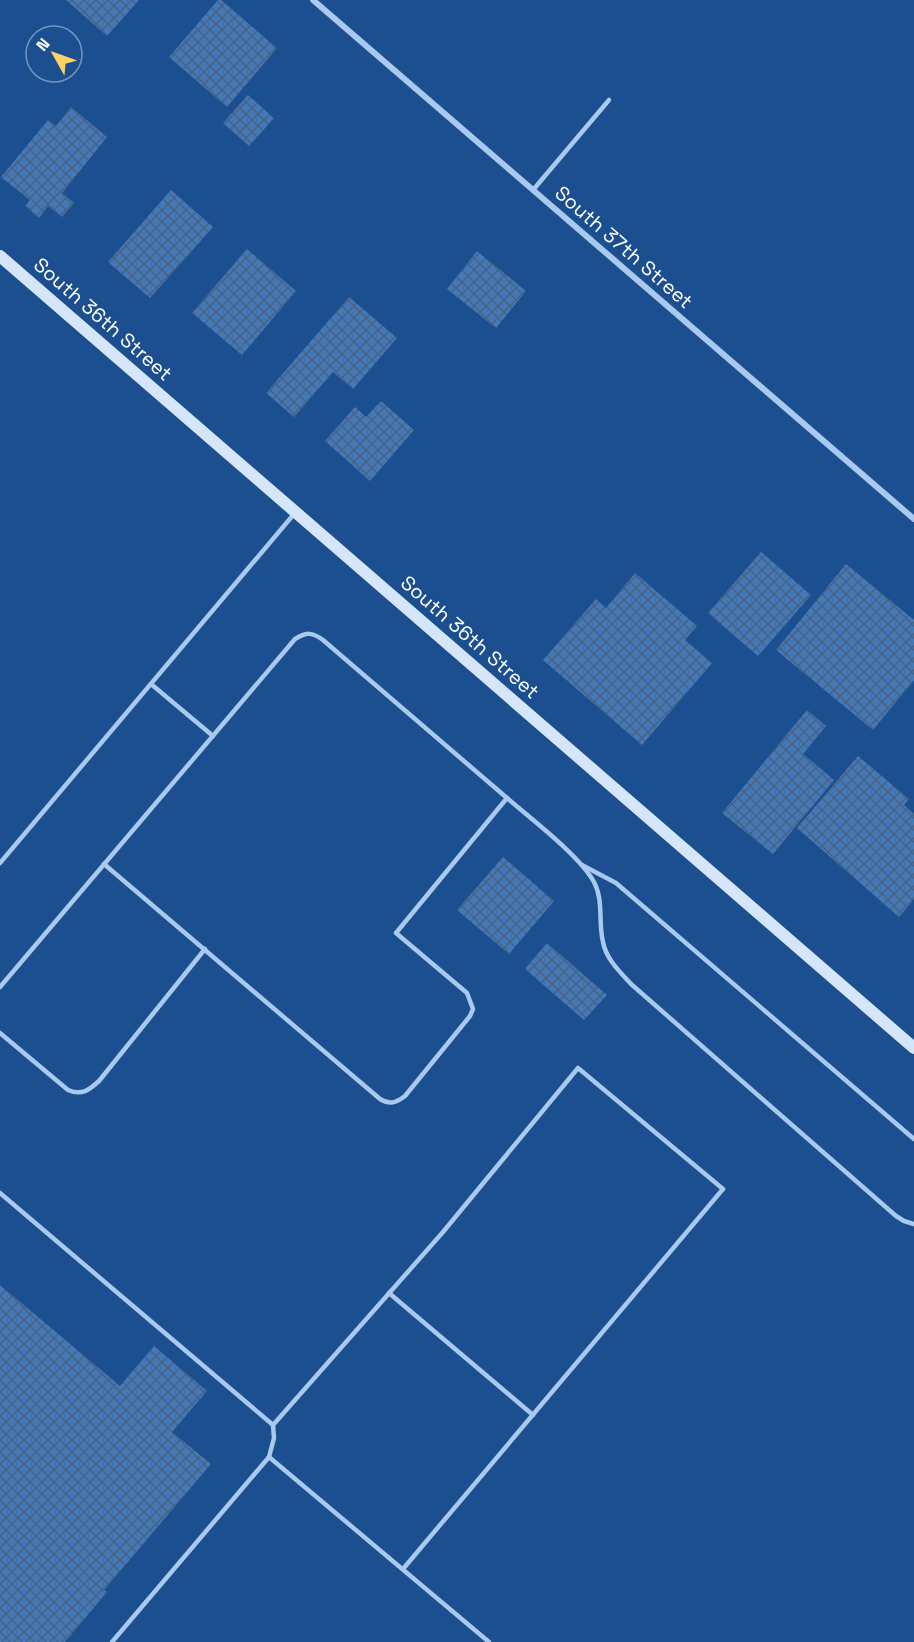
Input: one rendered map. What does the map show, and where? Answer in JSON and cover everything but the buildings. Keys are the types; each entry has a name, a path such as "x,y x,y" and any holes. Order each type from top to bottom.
{"street":[{"name":"South 37th Street","path":"313,0 914,519"},
{"name":"South 36th Street","path":"0,256 914,1048"}],"lane":[{"path":"533,190 609,100"},
{"path":"0,863 296,512"},
{"path":"0,987 295,639 307,633 315,635 507,798 582,865 595,884 600,903 603,944 610,959 624,976 896,1216 914,1224"},
{"path":"151,684 213,736"},
{"path":"104,864 380,1099 391,1103 405,1096 470,1016 473,1009 467,993 396,933 507,798"},
{"path":"582,865 616,883 914,1139"},
{"path":"0,1033 68,1090 76,1093 84,1092 99,1081 205,949"},
{"path":"273,1425 443,1232 578,1068 723,1189 403,1569"},
{"path":"0,1192 273,1425 274,1438 269,1457 112,1642"},
{"path":"389,1293 533,1415"},
{"path":"269,1457 489,1642"}]}
